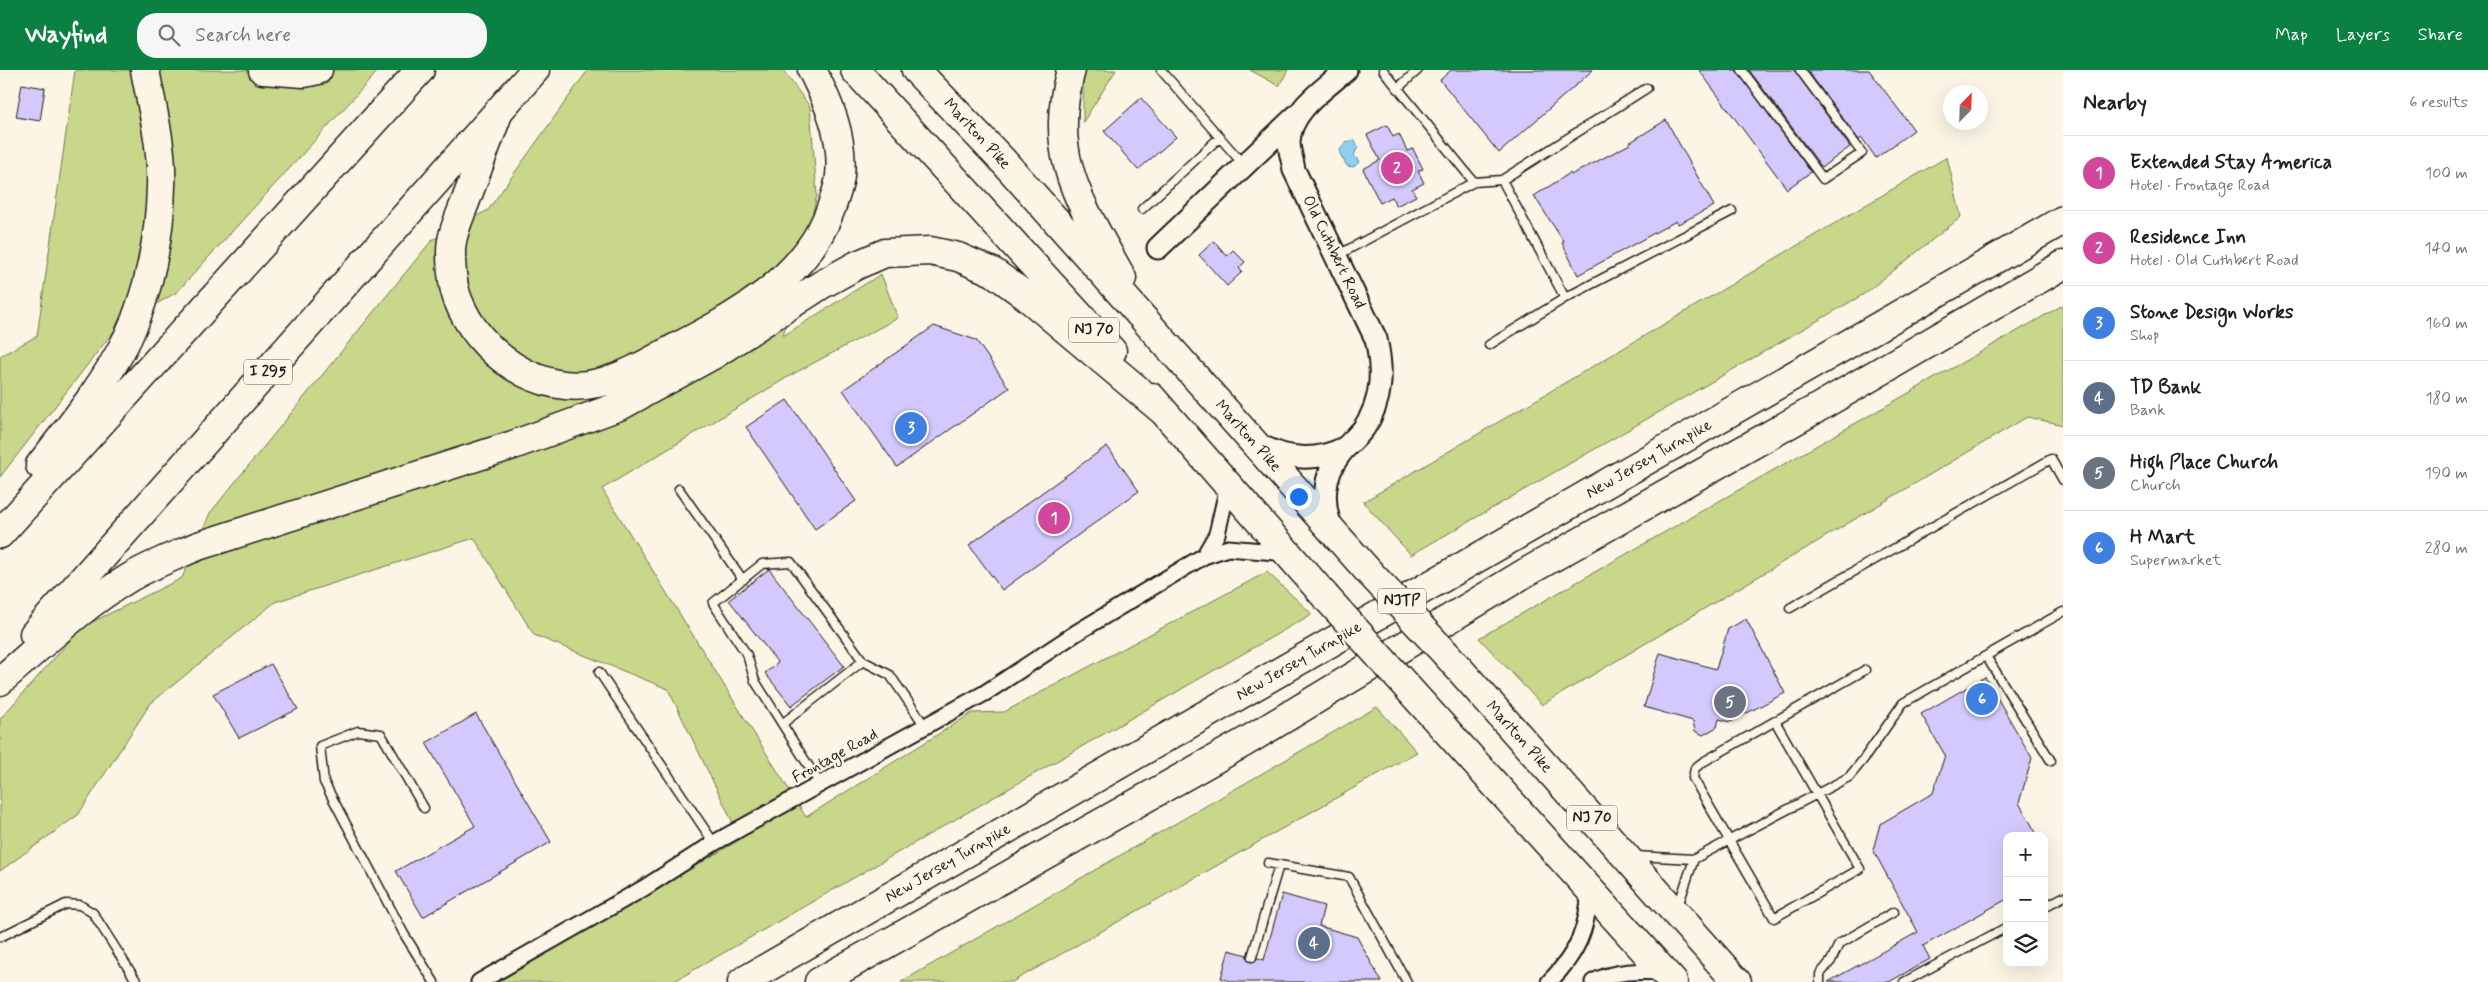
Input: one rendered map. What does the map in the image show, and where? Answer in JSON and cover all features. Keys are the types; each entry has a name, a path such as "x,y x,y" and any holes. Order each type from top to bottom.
{"highway":[{"path":"0,516 91,400 128,336 148,280 155,250 162,185 157,139 145,70"},
{"path":"263,70 304,73 318,70"},
{"path":"0,534 420,70"},
{"name":"I 295","path":"0,672 535,70"},
{"path":"499,111 456,225 451,248 452,274 458,299 476,333 495,354 522,371 555,385 598,383 631,372 742,310 773,288 806,255 823,229 840,178 841,150 835,122 812,70"},
{"name":"NJ 70","path":"855,70 1080,314 1162,411 1325,596 1669,977"},
{"name":"Marlton Pike","path":"916,70 1004,162 1335,535 1446,654 1737,982"},
{"path":"1071,70 1063,97 1062,123 1063,150 1070,179 1080,202 1144,319"},
{"name":"New Jersey Turnpike","path":"742,982 2063,220"},
{"path":"0,681 106,594 129,578 167,559 198,546 513,445 622,405 713,355 857,265 885,253 930,250 958,258 992,272 1026,296 1162,411"},
{"name":"NJTP","path":"819,982 1245,742 1525,573 1814,410 2063,266"}],"street":[{"name":"Old Cuthbert Road","path":"1335,535 1326,512 1325,489 1332,466 1346,447 1364,428 1375,405 1382,366 1376,339 1294,170 1289,143 1292,130 1300,112 1346,70"},
{"path":"1158,248 1300,112"},
{"name":"Old Cuthbert Road","path":"1247,435 1271,451 1298,458 1319,457 1346,447"},
{"name":"Frontage Road","path":"1204,556 1217,534 1228,486"},
{"name":"Frontage Road","path":"479,982 644,888 714,843 985,693 1076,633 1204,556 1228,548 1288,554"},
{"path":"1549,982 1577,947 1588,919 1590,890"},
{"path":"1593,982 1604,976 1634,971 1669,977"}],"lane":[{"path":"1161,70 1244,165"},
{"path":"1383,70 1474,182"},
{"path":"1398,88 1418,70"},
{"path":"1742,70 1823,179 1862,153 1800,70"},
{"path":"1336,256 1474,182 1502,180 1647,88"},
{"path":"1142,209 1220,137"},
{"path":"1502,180 1565,298"},
{"path":"1489,345 1565,298 1732,211"},
{"path":"1790,608 2051,459 2063,480"},
{"path":"679,490 742,580"},
{"path":"820,784 755,681 747,655 713,604 762,564 791,562 863,661 890,676 925,726"},
{"path":"1625,856 1694,859 1848,777 1864,760 1903,703 2063,612"},
{"path":"1986,656 2051,761"},
{"path":"782,724 863,661"},
{"path":"1775,721 1860,869 1774,918 1693,778 1696,768 1703,762 1775,721 1865,670"},
{"path":"600,672 714,843"},
{"path":"424,808 381,734 358,731 320,746 324,782 404,934 434,982"},
{"path":"1676,913 1694,859"},
{"path":"1268,863 1350,877 1407,982"},
{"path":"1252,956 1279,865"},
{"path":"2048,905 2063,896"},
{"path":"0,937 66,904 80,905 93,913 136,982"},
{"path":"1820,982 1820,974 1831,961 1839,944 1894,912"},
{"path":"1904,982 2003,929"}],"green space":[{"path":"75,70 379,70 177,292 117,327 0,477 0,356 37,336"},
{"path":"588,70 783,70 810,107 817,195 783,336 881,274 898,318 793,374 602,489 806,817 972,713 1004,712 1267,572 1312,614 673,982 498,982 741,839 668,689 534,635 474,538 275,602 150,704 78,815 0,871 0,719 82,627 182,578 210,513 432,240 488,210"},
{"path":"1083,70 1116,70 1083,122"},
{"path":"1250,70 1288,70 1279,86"},
{"path":"1947,157 1961,217 1864,294 1411,555 1363,502"},
{"path":"2063,305 2063,425 2027,417 1542,705 1479,638"},
{"path":"1377,707 1417,752 1012,982 901,982"}],"water":[{"path":"1355,140 1358,147 1354,155 1360,161 1354,167 1347,166 1339,152 1345,142"}],"building":[{"path":"1451,70 1593,70 1499,153 1440,80"},
{"path":"1699,70 1736,70 1811,172 1787,189"},
{"path":"1749,70 1794,70 1850,147 1822,167"},
{"path":"1807,70 1869,70 1914,130 1876,158 1862,138 1859,140"},
{"path":"22,84 45,88 40,121 16,117"},
{"path":"1141,98 1176,137 1138,170 1104,131"},
{"path":"1666,120 1714,206 1678,224 1676,221 1578,275 1562,243 1564,242 1534,196 1570,173 1571,175 1630,144"},
{"path":"1387,125 1393,137 1399,134 1407,151 1413,149 1423,169 1418,171 1424,183 1412,189 1416,196 1396,206 1392,197 1380,203 1363,169 1380,160 1367,135"},
{"path":"1214,241 1227,256 1233,250 1245,262 1239,268 1242,272 1227,286 1199,255"},
{"path":"934,326 976,340 1009,388 897,467 843,390"},
{"path":"787,400 856,501 815,529 746,427"},
{"path":"1107,446 1139,491 1002,590 969,545"},
{"path":"769,569 844,666 791,706 765,673 778,663 729,600"},
{"path":"1746,619 1785,693 1730,722 1719,719 1717,727 1703,735 1695,731 1693,721 1644,707 1660,653 1716,669 1728,629"},
{"path":"271,664 298,709 239,738 213,694"},
{"path":"1985,677 2032,758 2019,803 2036,832 2003,832 2003,901 1923,946 1930,959 1889,982 1828,982 1918,932 1873,850 1880,824 1933,793 1945,755 1921,714"},
{"path":"476,714 551,842 423,917 396,871 475,826 426,743"},
{"path":"1282,894 1324,906 1319,926 1357,937 1382,982 1234,982 1221,978 1229,950 1247,955 1248,960 1251,962 1258,958 1264,960"}],"place":[{"name":"Residence Inn","path":"1397,168"},
{"name":"Stone Design Works","path":"911,428"},
{"name":"Extended Stay America","path":"1054,518"},
{"name":"H Mart","path":"1982,699"},
{"name":"High Place Church","path":"1730,702"},
{"name":"TD Bank","path":"1314,943"}]}
